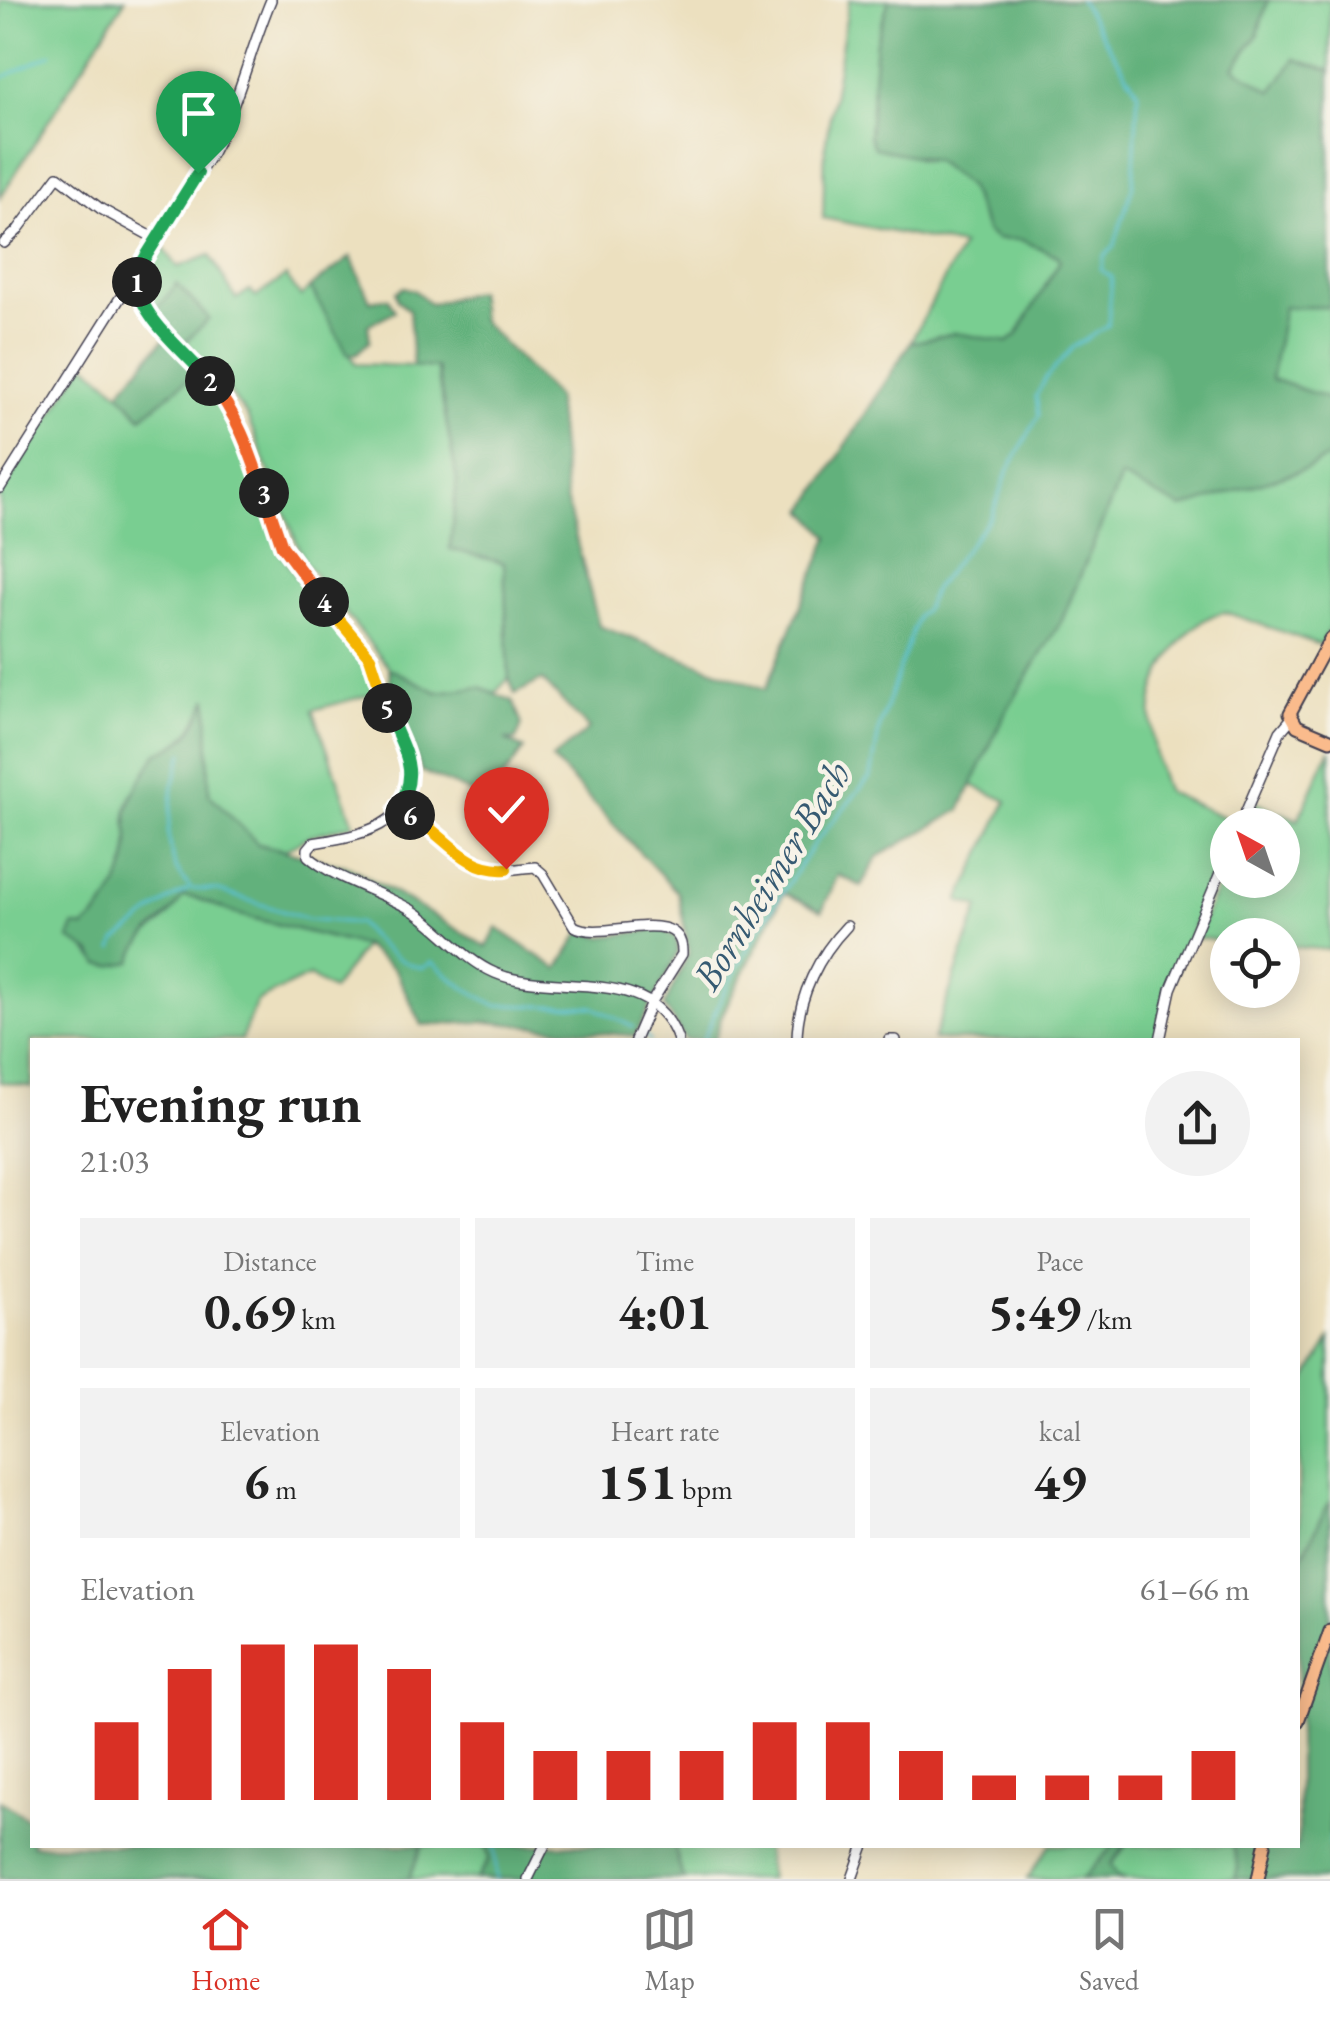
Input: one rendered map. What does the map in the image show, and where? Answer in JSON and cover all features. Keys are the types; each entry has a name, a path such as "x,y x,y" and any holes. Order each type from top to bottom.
{"main road":[{"path":"1330,639 1292,708 1291,719 1300,728 1330,740"},
{"path":"1300,1715 1330,1632"},
{"path":"1258,1879 1264,1848"}],"street":[{"path":"271,0 212,153 156,239 139,270 137,288 154,320 232,410 282,546 300,574 363,647 378,678 412,776 396,810 378,828 313,843 308,856 412,910 474,962 501,976 534,983 620,990 651,1003 668,1017 677,1038"},
{"path":"4,243 58,176 102,209 156,239"},
{"path":"0,488 120,298 137,288"},
{"path":"1247,808 1280,732 1291,719"},
{"path":"396,810 420,821 470,863 492,870 535,867 581,931 659,925 668,928 682,945 682,954 651,1003 636,1038"},
{"path":"1160,1038 1171,988 1210,896"},
{"path":"794,1038 810,983 825,952 847,926"},
{"path":"528,1879 544,1848"},
{"path":"852,1879 863,1848"}],"green space":[{"path":"0,0 125,0 0,198"},
{"path":"849,0 889,0 876,42 869,136 920,160 934,160 968,186 987,232 996,239 1022,240 1058,256 1060,261 1017,335 1008,342 955,333 910,343 962,246 823,218 825,147"},
{"path":"889,0 1268,0 1257,36 1234,68 1272,91 1295,59 1330,71 1330,307 1284,307 1271,379 1330,399 1330,456 1306,469 1182,508 1121,477 1062,620 1006,711 960,810 878,857 861,886 838,875 822,911 784,893 722,1015 716,1038 684,1038 664,1006 689,952 678,893 552,759 589,729 542,680 515,694 509,678 504,563 450,549 457,480 437,368 413,366 409,310 398,300 396,292 404,287 414,290 431,304 477,291 481,320 556,397 566,499 599,626 766,689 829,537 805,510 910,343 955,333 1008,342 1017,335 1060,261 1058,256 1022,240 996,239 987,232 968,186 934,160 874,148 869,136 876,42"},
{"path":"1268,0 1330,0 1330,71 1295,59 1272,92 1234,68 1257,36"},
{"path":"162,246 178,267 210,255 236,299 250,290 256,297 286,276 301,297 310,287 356,364 436,367 457,480 450,548 504,563 509,678 495,693 480,687 437,692 389,668 304,561 247,416 216,374 184,342 209,319 177,284 156,309 151,300 146,276"},
{"path":"351,257 370,301 388,298 395,311 368,325 370,341 356,354 348,354 310,287"},
{"path":"177,284 209,319 184,343 194,374 142,417 119,392 172,330 156,309"},
{"path":"1283,307 1330,307 1330,399 1271,379"},
{"path":"85,363 141,417 194,374 229,412 280,551 308,594 347,636 366,664 376,693 313,710 354,824 309,836 285,850 258,844 209,794 208,701 188,734 156,754 134,792 127,808 129,840 121,881 81,943 99,964 157,927 183,896 196,898 240,915 364,946 332,990 309,976 257,1001 242,1038 30,1038 30,1087 0,1082 0,494"},
{"path":"1330,456 1330,627 1320,645 1225,612 1212,616 1187,635 1167,662 1155,692 1153,738 1167,792 1210,811 1210,887 1169,987 1157,1038 934,1038 979,907 959,901 1007,801 971,785 1006,711 1062,620 1121,477 1182,507 1306,469"},
{"path":"389,668 437,692 480,687 513,701 522,725 516,740 505,740 524,749 487,800 421,771 390,690"},
{"path":"208,698 209,794 258,844 350,867 487,947 497,928 558,969 581,931 601,937 661,929 676,937 678,953 635,1036 486,1022 422,1025 395,970 364,946 240,915 183,896 148,934 132,962 99,964 91,952 69,939 74,926 84,928 116,889 128,853 127,813 133,794 156,754 190,733"},
{"path":"1330,749 1330,950 1300,947 1300,918 1210,918 1210,939 1195,938 1213,898 1300,898 1300,816"},
{"path":"1330,1339 1330,1500 1300,1564 1300,1391"},
{"path":"1330,1500 1330,1879 1235,1879 1238,1868 1234,1848 1300,1848 1300,1561"},
{"path":"0,1800 30,1821 30,1848 421,1848 409,1879 0,1879"},
{"path":"421,1848 487,1848 489,1860 477,1879 409,1879"},
{"path":"487,1848 675,1848 683,1879 477,1879 489,1860"},
{"path":"675,1848 765,1848 770,1879 683,1879"},
{"path":"1048,1848 1111,1848 1082,1879 1027,1879"},
{"path":"1111,1848 1124,1848 1111,1864 1117,1876 1125,1879 1082,1879"},
{"path":"1124,1848 1234,1848 1238,1868 1235,1879 1125,1879 1117,1876 1111,1864"}],"waterway":[{"name":"Bornheimer Bach","path":"704,1038 751,942 813,845 871,776 880,725 918,615 992,515 1007,473 1039,415 1036,396 1046,378 1073,347 1108,326 1112,277 1101,270 1104,257 1114,247 1133,185 1138,92 1080,0"},
{"path":"0,79 51,54"},
{"path":"183,753 173,786 168,835 175,867 191,889 216,890 307,919 358,923 395,957 423,968 432,962 463,987 495,1005 593,1007 633,1027"},
{"path":"113,949 116,941 188,890"},
{"path":"643,1033 648,1038"},
{"path":"1330,1837 1330,1846"},
{"name":"Bornheimer Bach","path":"494,1848 497,1879"}],"route":[{"path":"198,173 143,261 137,279 138,295 154,320 232,410 282,546 375,666 412,776 396,810 420,821 470,863 492,870 506,869"}]}
